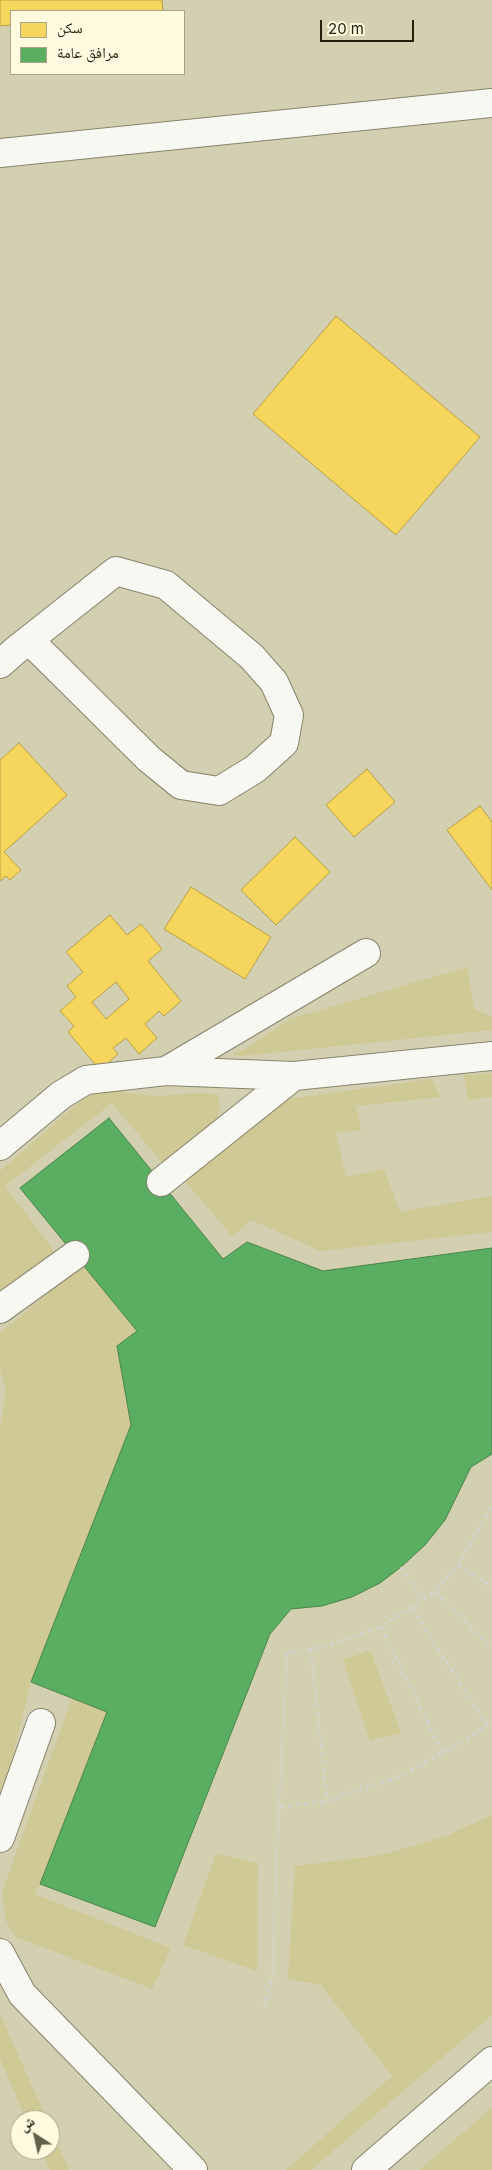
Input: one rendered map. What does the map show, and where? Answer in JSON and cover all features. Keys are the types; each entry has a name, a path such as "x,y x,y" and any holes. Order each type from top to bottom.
{"street":[{"path":"0,153 492,102"},
{"path":"0,664 29,640 116,571 166,585 245,651 274,682 289,715 284,743 255,769 219,791 181,785 149,759 29,640"},
{"path":"166,1071 366,953"},
{"path":"0,1146 61,1094 86,1080 166,1071 294,1076 492,1056"},
{"path":"161,1182 294,1076"},
{"path":"0,1309 75,1255"},
{"path":"0,1838 41,1723"},
{"path":"0,1953 22,1994 193,2170"},
{"path":"366,2170 492,2061"}],"path":[{"path":"264,2008 273,1976 276,1864 287,1654 311,1649 381,1627 424,1600 435,1592 458,1565 491,1513 492,1506"},
{"path":"458,1565 492,1587"},
{"path":"401,1567 424,1600"},
{"path":"435,1592 492,1648"},
{"path":"412,1608 487,1726"},
{"path":"381,1627 443,1753"},
{"path":"311,1649 327,1801"},
{"path":"280,1807 327,1801 398,1777 443,1753 492,1722"}],"shaded area":[{"path":"467,967 474,1009 492,1017 492,1030 243,1056 231,1054 245,1049 290,1019"},
{"path":"492,1074 492,1097 468,1100 464,1075"},
{"path":"432,1079 440,1097 356,1106 361,1130 336,1133 346,1177 384,1169 400,1212 492,1196 492,1232 320,1251 252,1220 232,1236 184,1180 280,1100"},
{"path":"115,1089 126,1093 160,1096 196,1093 218,1094 220,1111 215,1123 163,1164 112,1103 5,1186 51,1247 56,1258 0,1299 0,1171 86,1096"},
{"path":"83,1265 137,1331 117,1346 131,1425 31,1682 6,1785 0,1792 0,1428 6,1390 0,1370 0,1333"},
{"path":"370,1650 401,1733 370,1740 343,1660"},
{"path":"72,1698 107,1712 40,1884 34,1894 171,1948 152,1989 16,1937 6,1921 2,1892"},
{"path":"492,1815 492,2015 311,2170 286,2170 392,2076 321,1985 288,1979 295,1866 382,1855 446,1836"},
{"path":"216,1854 258,1863 257,1971 183,1945"},
{"path":"0,2014 43,2110 23,2110 0,2059"},
{"path":"492,2108 492,2170 419,2170"},
{"path":"60,2150 69,2170 50,2170 46,2160 60,2160"}],"building: سكن":[{"path":"0,0 162,0 163,10 10,10 10,25 0,26"},
{"path":"336,316 480,437 396,535 253,414"},
{"path":"19,743 67,795 4,852 21,870 10,880 6,876 0,881 0,760"},
{"path":"367,769 395,802 354,837 326,805"},
{"path":"480,806 492,822 492,890 447,830"},
{"path":"295,837 330,872 276,925 241,890"},
{"path":"191,887 271,937 245,979 164,929"},
{"path":"110,915 127,935 141,924 162,949 148,961 181,1001 164,1016 159,1011 145,1024 157,1038 139,1054 126,1038 113,1048 118,1054 100,1070 68,1032 74,1026 60,1011 76,997 67,986 83,972 66,952","holes":["116,982 129,999 106,1019 92,1002"]}],"building: مرافق عامة":[{"path":"109,1118 223,1259 247,1242 323,1271 492,1248 492,1454 471,1467 445,1520 425,1545 401,1567 380,1583 352,1597 322,1606 291,1609 270,1634 155,1927 40,1884 107,1712 31,1682 131,1425 117,1346 137,1331 20,1188"}]}
